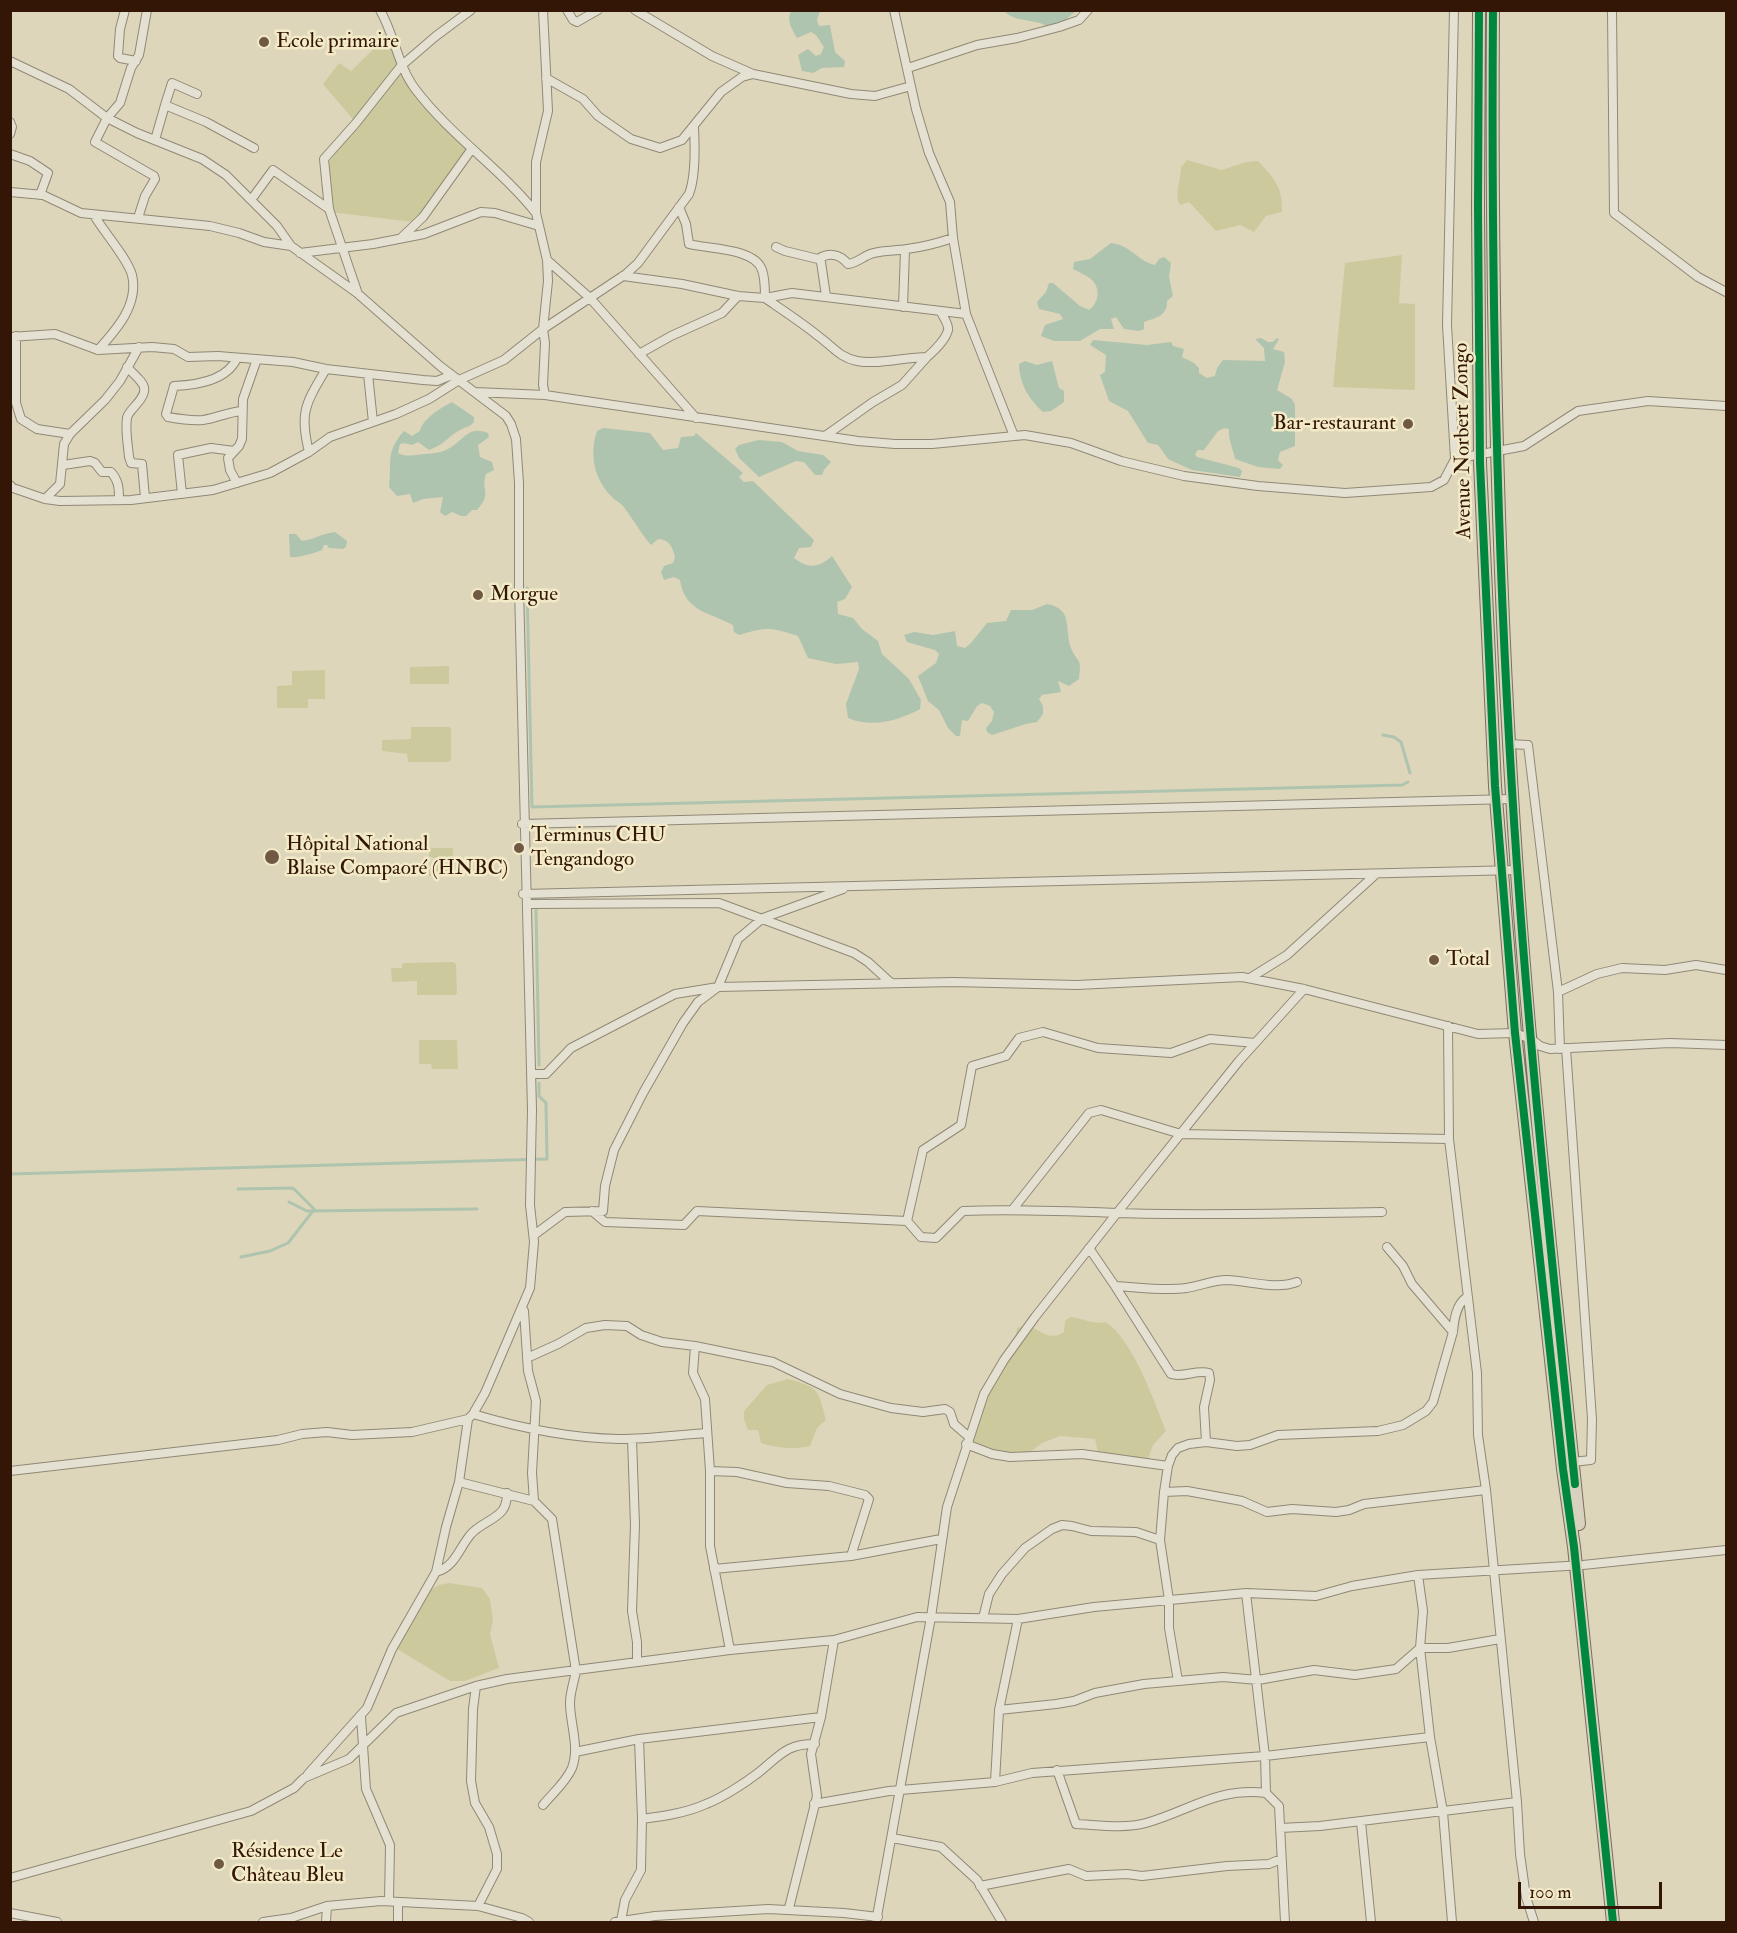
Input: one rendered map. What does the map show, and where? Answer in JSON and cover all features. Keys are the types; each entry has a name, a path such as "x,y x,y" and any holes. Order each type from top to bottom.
{"main road":[{"name":"Avenue Norbert Zongo","path":"1479,10 1480,454 1497,800 1515,1033 1545,1319 1579,1565"},
{"name":"Avenue Norbert Zongo","path":"1493,10 1491,207 1496,452 1512,799 1541,1162 1572,1462 1579,1565"},
{"path":"1579,1565 1614,1923"},
{"path":"1579,1565 1620,1923"}],"street":[{"path":"125,10 120,28 118,56 136,61"},
{"path":"138,218 154,177 96,143 96,139 107,118 120,103 131,68 139,56 147,10"},
{"path":"380,10 402,65 418,93 471,150 499,172 522,195 536,213"},
{"path":"357,293 329,209 324,159 357,123 402,65 471,10"},
{"path":"543,10 548,111 536,162 536,213 547,260 548,292 543,329 545,395"},
{"path":"567,10 577,22 598,10"},
{"path":"635,10 712,56 753,74 851,94 875,96 911,86"},
{"path":"894,10 929,153 950,202 953,238 966,314 1014,436"},
{"path":"908,68 977,45 1059,27 1079,20 1088,10"},
{"path":"474,392 545,395 696,418 895,444 932,444 1025,435 1071,443 1121,460 1184,476 1258,486 1345,493 1431,487 1444,480 1455,459 1447,325 1454,10"},
{"path":"1612,10 1614,213 1698,277 1726,292"},
{"path":"10,61 69,89 107,118 137,133 202,159 226,175 277,226 291,246 357,293 455,377 506,416 511,424 517,449 525,894 532,1074 530,1205 534,1235 530,1288 485,1393 471,1417 459,1482 436,1572 392,1649 368,1708 361,1718 294,1788 251,1811 10,1878"},
{"path":"546,78 582,99 598,116 631,140 660,148 682,140 721,92 742,77 753,74"},
{"path":"155,140 172,82 197,94"},
{"path":"165,105 206,122 254,148"},
{"path":"10,122 12,127 10,134"},
{"path":"70,434 37,429 21,419 16,404 13,336 55,334 98,350 139,347 174,349 188,357 293,362 326,369 437,381 504,360 543,329 639,263 689,194 692,186 695,148 694,128"},
{"path":"401,238 423,218 471,150"},
{"path":"10,154 30,160 48,173 40,195"},
{"path":"251,200 273,170 329,209"},
{"path":"10,192 48,197 81,213 210,226 264,242 291,246"},
{"path":"679,207 686,224 689,244 733,251 756,260 763,270 765,298"},
{"path":"300,253 342,249 424,234 481,212 495,213 539,226"},
{"path":"94,215 132,274 133,290 130,303 120,324 98,350"},
{"path":"776,247 818,259 831,255 844,258 848,264 852,264 868,254 887,250 905,250 953,238"},
{"path":"903,307 905,250"},
{"path":"818,259 821,262 826,296"},
{"path":"547,260 590,298 696,418"},
{"path":"623,276 682,284 738,296 765,298 792,293 966,314"},
{"path":"639,354 671,336 722,313 738,296"},
{"path":"765,298 823,339 842,356 857,361 874,362 906,357 927,357"},
{"path":"825,436 873,402 902,385 934,351 948,330 941,312"},
{"path":"45,499 60,484 64,444 70,434 105,400 120,381 139,347"},
{"path":"237,358 232,368 200,384 174,386 166,414 168,417 204,420 242,411"},
{"path":"237,483 228,461 230,454 242,440 244,392 257,359"},
{"path":"127,367 145,387 143,398 129,413 127,420 129,457 131,463 142,464 145,498"},
{"path":"309,452 303,419 308,398 326,369"},
{"path":"368,374 373,422"},
{"path":"10,485 45,499 60,501 119,500 213,490 270,473 309,452 330,437 429,399 455,377"},
{"path":"1455,459 1524,446 1578,411 1648,400 1726,406"},
{"path":"182,494 178,455 211,448 234,451"},
{"path":"63,465 90,461 95,463 102,472 111,472 118,484 119,500"},
{"path":"1509,744 1528,745 1563,1048 1592,1419 1591,1460 1572,1462"},
{"path":"524,824 1512,799"},
{"path":"525,894 1517,870"},
{"path":"1250,978 1301,944 1376,874"},
{"path":"534,1235 565,1212 603,1211 605,1186 614,1150 683,1023 698,1002 718,987 738,939 763,918 849,887"},
{"path":"527,904 719,903 854,953 868,962 891,983"},
{"path":"1558,992 1597,974 1622,968 1665,970 1696,965 1726,970"},
{"path":"532,1074 546,1074 571,1048 675,994 718,987 891,983 1077,985 1250,978 1478,1034 1515,1033 1550,1049 1671,1043 1726,1044"},
{"path":"639,1739 641,1870 625,1900 618,1922 655,1916 789,1908 877,1920 931,1617 947,1507 984,1394 1004,1360 1089,1248 1255,1043 1304,990"},
{"path":"1448,1026 1449,1139 1477,1373 1478,1435 1486,1490 1517,1802 1520,1854 1526,1897 1534,1923"},
{"path":"907,1221 923,1150 961,1125 972,1066 1006,1056 1019,1038 1043,1032 1098,1048 1172,1053 1210,1039 1255,1043"},
{"path":"1013,1209 1089,1113 1101,1110 1181,1134 1449,1139"},
{"path":"592,1211 605,1222 684,1225 697,1211 907,1221 921,1237 936,1238 963,1211 1013,1209 1117,1213 1382,1212"},
{"path":"1387,1246 1403,1266 1412,1284 1453,1332"},
{"path":"1089,1248 1172,1374 1179,1376 1203,1371 1209,1373 1210,1380 1204,1407 1206,1442"},
{"path":"1115,1286 1168,1289 1187,1288 1224,1280 1270,1284 1297,1282"},
{"path":"1178,1681 1169,1628 1169,1600 1160,1540 1164,1492 1172,1455 1178,1448 1189,1443 1250,1445 1278,1435 1378,1431 1403,1425 1426,1411 1433,1402 1458,1306 1467,1297"},
{"path":"522,1308 525,1315 529,1379 536,1401 532,1473 534,1501"},
{"path":"527,1358 586,1328 605,1325 627,1326 641,1335 662,1342 695,1346 773,1362 840,1394 891,1408 923,1412 945,1409 950,1412 954,1424 968,1440 992,1454 1010,1457 1083,1454 1168,1466"},
{"path":"695,1346 693,1372 705,1399 710,1471 711,1546 730,1650"},
{"path":"10,1471 278,1440 302,1434 327,1432 352,1435 412,1432 471,1417 593,1438 632,1439 706,1433"},
{"path":"632,1439 635,1525 632,1611 637,1642 637,1662"},
{"path":"710,1471 737,1472 787,1483 829,1486 866,1495 868,1499 851,1556"},
{"path":"459,1482 534,1501 552,1519 576,1671 570,1705 575,1752 571,1770 560,1787 543,1805"},
{"path":"1164,1492 1187,1491 1242,1501 1267,1512 1292,1509 1336,1512 1364,1504 1486,1490"},
{"path":"436,1572 450,1566 470,1534 502,1511 507,1502 507,1493"},
{"path":"983,1618 990,1594 1002,1574 1025,1548 1052,1529 1071,1526 1091,1531 1136,1533 1160,1540"},
{"path":"714,1569 851,1556 941,1539"},
{"path":"304,1778 349,1759 396,1713 477,1686 507,1679 730,1650 834,1640 877,1630 902,1621 931,1617 1018,1619 1094,1607 1246,1593 1316,1596 1352,1586 1418,1575 1579,1565 1726,1550"},
{"path":"1418,1575 1423,1611 1420,1648 1430,1737 1443,1812 1452,1923"},
{"path":"1246,1593 1258,1680 1266,1793"},
{"path":"995,1782 999,1710 1018,1619"},
{"path":"999,1710 1056,1704 1074,1701 1095,1693 1178,1681 1224,1677 1258,1680 1314,1670 1355,1675 1396,1669 1420,1648 1448,1648 1500,1639"},
{"path":"789,1908 818,1788 811,1761 834,1640"},
{"path":"560,1672 571,1689"},
{"path":"477,1686 473,1709 471,1781 475,1803 489,1827 497,1854 497,1869 478,1906"},
{"path":"575,1752 639,1739 821,1717"},
{"path":"361,1718 366,1789 390,1845 398,1923"},
{"path":"814,1804 900,1790 995,1782 1032,1773 1057,1770 1265,1756 1430,1737"},
{"path":"642,1819 672,1815 707,1804 758,1773 783,1751 798,1744 815,1744"},
{"path":"1057,1770 1076,1824 1107,1826 1143,1824 1208,1798 1245,1790 1266,1793 1279,1806 1285,1923"},
{"path":"1280,1827 1361,1822 1517,1802"},
{"path":"1361,1822 1371,1923"},
{"path":"892,1838 940,1847 977,1880 1002,1923"},
{"path":"980,1886 1069,1869 1086,1876 1126,1874 1142,1876 1227,1866 1269,1864 1281,1859"},
{"path":"263,1923 291,1918 327,1906 394,1901 478,1906 522,1918 529,1923"},
{"path":"326,1923 327,1906"},
{"path":"10,1913 57,1923"}],"shaded area":[{"path":"791,11 820,11 817,20 819,26 830,25 835,52 845,61 844,67 822,68 813,73 802,71 798,55 808,49 816,56 821,54 824,47 816,35 811,32 797,38 789,21"},
{"path":"1004,11 1076,11 1063,22 1047,26 1019,19"},
{"path":"389,34 412,89 469,150 414,222 330,212 322,173 356,123 323,84 339,63 351,71"},
{"path":"1187,160 1222,170 1246,162 1258,161 1279,189 1282,212 1266,216 1254,232 1240,225 1216,231 1189,202 1180,205 1178,201 1181,167"},
{"path":"1111,243 1124,247 1155,265 1159,259 1164,257 1171,263 1169,277 1173,296 1167,301 1163,313 1144,322 1144,329 1139,331 1124,329 1116,317 1111,319 1114,329 1100,329 1080,341 1054,341 1041,336 1045,325 1063,319 1060,314 1039,309 1037,302 1046,292 1049,283 1053,283 1080,306 1089,310 1097,299 1096,287 1091,279 1073,269 1074,262 1090,259"},
{"path":"1402,255 1399,303 1415,304 1415,390 1333,387 1345,263"},
{"path":"1261,338 1268,342 1279,339 1273,349 1284,352 1285,362 1277,390 1292,399 1295,405 1295,446 1280,452 1278,460 1283,465 1280,469 1258,467 1235,459 1229,429 1224,428 1218,431 1204,450 1198,450 1195,454 1197,457 1239,468 1242,471 1240,477 1192,470 1168,459 1158,445 1148,443 1128,411 1109,401 1100,375 1105,372 1106,355 1090,345 1093,340 1147,345 1171,342 1173,346 1184,349 1182,357 1194,363 1199,368 1199,373 1207,378 1215,376 1223,360 1265,361 1264,348 1255,339"},
{"path":"1025,361 1037,365 1052,361 1059,388 1064,391 1064,402 1051,411 1043,412 1038,407 1029,397 1021,378 1019,364"},
{"path":"452,402 474,417 473,424 458,431 435,448 429,450 418,442 412,445 404,443 400,444 398,453 409,456 432,454 448,449 470,432 488,433 489,437 478,445 480,457 492,462 494,470 486,474 482,504 466,516 452,512 445,516 440,512 443,497 423,499 413,503 410,494 397,496 389,487 390,458 398,438 404,431 412,436 420,431 429,418"},
{"path":"603,428 650,433 663,450 678,448 681,437 694,436 696,433 743,473 739,477 744,482 753,481 814,540 811,547 799,548 794,558 813,566 823,563 832,556 852,587 845,599 837,602 838,614 853,618 862,629 878,641 882,654 909,679 921,700 920,709 885,722 866,722 848,718 846,704 859,669 858,662 836,664 808,658 798,636 781,631 763,629 739,635 734,632 733,625 693,605 687,599 680,580 674,577 664,580 661,572 664,566 673,563 675,557 668,542 658,539 651,545 623,506 606,490 597,475 593,449 597,431"},
{"path":"759,440 782,442 798,451 823,455 831,462 822,475 815,475 804,462 796,461 759,477 739,458 735,449 739,445"},
{"path":"335,532 347,541 343,549 329,548 324,545 322,550 290,557 289,534 296,534 302,541"},
{"path":"1047,604 1061,610 1065,615 1071,648 1080,664 1079,679 1069,686 1058,681 1061,692 1042,695 1039,699 1043,706 1043,714 1037,722 992,735 987,732 986,728 992,721 994,712 990,706 982,703 977,706 968,721 962,720 960,736 956,736 948,728 939,710 928,701 918,676 936,663 939,654 935,650 907,642 904,635 914,632 933,635 955,631 957,646 965,648 987,623 1006,621 1011,610 1032,610"},
{"path":"449,666 449,684 410,684 410,667"},
{"path":"325,670 325,699 308,699 308,708 277,708 277,686 292,685 292,671"},
{"path":"411,727 449,727 451,729 451,759 449,762 408,762 407,754 382,751 382,740 411,739"},
{"path":"429,848 453,848 453,876 429,876 429,869 433,869 436,865 436,859 429,856"},
{"path":"453,962 456,964 457,993 455,995 417,995 417,981 392,982 391,968 402,968 402,964 405,963"},
{"path":"419,1040 457,1040 458,1069 432,1069 431,1064 419,1064"},
{"path":"1070,1317 1097,1323 1106,1322 1116,1331 1134,1357 1166,1431 1153,1445 1147,1462 1098,1452 1095,1439 1060,1436 1042,1443 1030,1452 1013,1453 989,1451 973,1443 972,1429 981,1405 982,1389 994,1371 1009,1361 1017,1328 1029,1325 1050,1336 1055,1336 1064,1332 1065,1321"},
{"path":"788,1379 812,1388 821,1402 826,1420 817,1428 810,1446 785,1448 761,1443 758,1430 748,1430 744,1419 744,1411 767,1385"},
{"path":"449,1583 482,1588 490,1599 493,1621 490,1634 499,1668 465,1681 450,1681 397,1649 427,1592 439,1585"}],"waterway":[{"path":"527,588 532,807 1402,785 1408,782"},
{"path":"1383,735 1394,737 1401,742 1410,773"},
{"path":"536,909 539,1065"},
{"path":"10,1174 547,1159 546,1103 539,1096 539,1083"},
{"path":"238,1189 293,1188 316,1211"},
{"path":"289,1202 307,1211 477,1209"},
{"path":"241,1257 270,1251 288,1243 313,1211"}],"cycle path":[{"path":"1479,10 1480,463 1495,786 1515,1033 1563,1469 1574,1547 1613,1922"},
{"path":"1493,10 1496,400 1507,692 1518,876 1532,1050 1575,1484"}],"place":[{"name":"Ecole primaire","path":"264,42"},
{"name":"Bar-restaurant","path":"1408,424"},
{"name":"Morgue","path":"478,595"},
{"name":"Terminus CHU Tengandogo","path":"519,848"},
{"name":"Hôpital National Blaise Compaoré (HNBC)","path":"272,857"},
{"name":"Total","path":"1434,960"},
{"name":"Résidence Le Château Bleu","path":"219,1864"}]}
